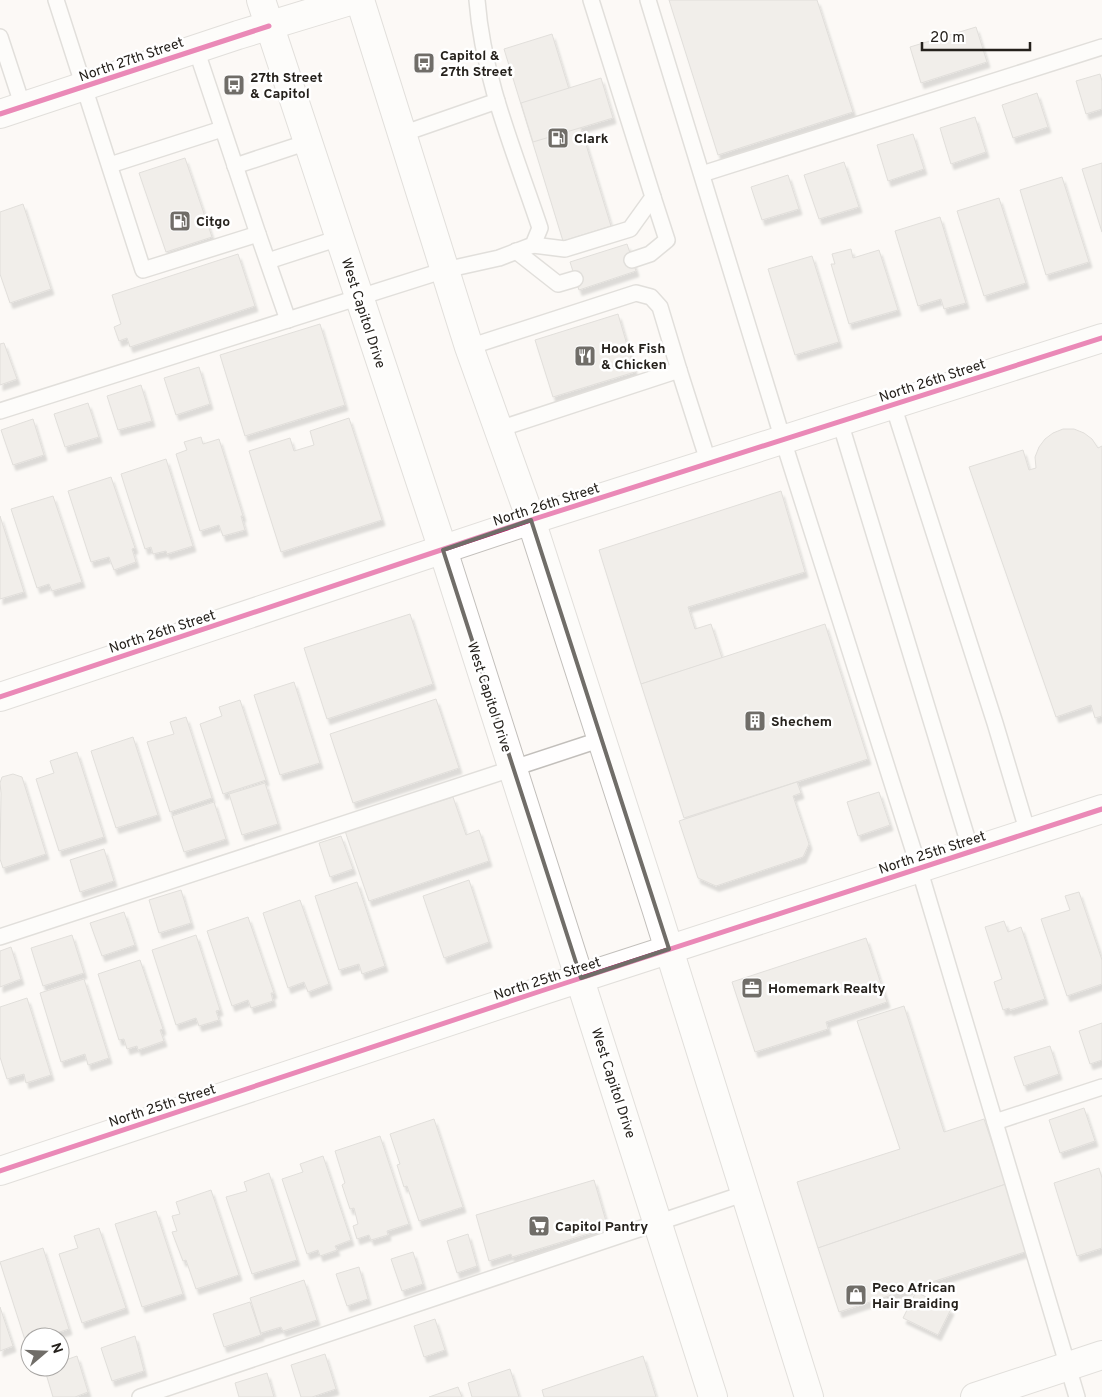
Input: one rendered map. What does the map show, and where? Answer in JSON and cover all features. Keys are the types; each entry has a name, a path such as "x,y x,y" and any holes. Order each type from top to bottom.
{"main road":[{"name":"West Capitol Drive","path":"261,0 443,550 713,1397"},
{"name":"North 27th Street","path":"11,111 196,49 353,0"},
{"path":"360,0 469,347 531,520 602,739 809,1397"},
{"name":"North 26th Street","path":"0,697 531,520 1102,338"},
{"name":"North 25th Street","path":"0,1171 669,949 1102,809"},
{"path":"975,1397 1102,1355"}],"lane":[{"path":"56,0 143,270 258,234"},
{"path":"476,0 486,63 540,228 533,245"},
{"path":"591,0 668,240 650,254 632,260"},
{"path":"648,0 783,440 919,868 1067,1366 1078,1397"},
{"path":"0,37 11,111"},
{"path":"702,174 1102,47"},
{"path":"196,49 288,320"},
{"path":"402,134 498,101"},
{"path":"110,165 222,129"},
{"path":"235,166 308,142"},
{"path":"0,412 445,270 500,258 533,245 565,249 630,229 653,197"},
{"path":"268,261 340,238"},
{"path":"516,252 558,284 575,279"},
{"path":"469,347 636,293 651,297 660,307 708,464"},
{"path":"499,429 680,370"},
{"path":"893,405 995,722 1028,833"},
{"path":"840,422 971,852"},
{"path":"0,937 602,739"},
{"path":"995,1122 1102,1087"},
{"path":"140,1397 746,1193"}],"highlighted area":[{"path":"531,520 669,949 581,978 443,550"}],"building":[{"path":"669,0 817,0 853,112 718,155"},
{"path":"976,27 987,62 921,83 910,47"},
{"path":"552,34 611,226 563,241 504,49"},
{"path":"1100,74 1102,81 1102,109 1086,114 1076,81"},
{"path":"601,78 613,118 533,142 521,103"},
{"path":"1037,93 1048,127 1013,138 1002,105"},
{"path":"975,117 986,152 951,164 940,128"},
{"path":"913,134 924,169 888,181 877,145"},
{"path":"185,158 212,237 166,252 139,173"},
{"path":"844,162 859,207 819,219 804,175"},
{"path":"1102,163 1102,232 1082,169"},
{"path":"788,175 799,209 762,220 751,187"},
{"path":"1062,177 1089,262 1046,275 1020,190"},
{"path":"999,198 1026,283 984,296 957,211"},
{"path":"23,204 51,289 10,303 0,274 0,212"},
{"path":"940,217 966,303 944,309 941,299 918,306 895,231"},
{"path":"627,244 636,271 579,290 570,262"},
{"path":"851,249 853,258 879,250 898,310 849,324 831,264 835,264 832,254"},
{"path":"238,254 255,306 130,347 127,338 119,341 114,327 121,324 112,295"},
{"path":"812,256 839,342 795,355 768,269"},
{"name":"Hook Fish & Chicken","path":"618,314 635,372 553,397 535,340"},
{"path":"320,324 345,405 245,436 220,355"},
{"path":"4,343 17,379 0,385 0,344"},
{"path":"199,367 210,404 176,415 164,378"},
{"path":"141,385 152,421 118,430 107,396"},
{"path":"88,403 99,437 65,447 54,414"},
{"path":"349,418 382,520 281,552 249,451 290,438 294,451 314,445 310,431"},
{"path":"33,419 44,455 13,465 1,430"},
{"path":"1063,429 1074,429 1084,433 1092,439 1098,448 1102,446 1102,716 1095,718 1091,705 1056,717 969,467 1023,450 1029,470 1036,468 1035,457 1039,447 1053,433"},
{"path":"201,437 203,444 219,439 243,516 241,516 245,530 223,536 219,525 200,531 176,454 187,450 184,442"},
{"path":"166,459 193,546 167,554 166,551 153,554 151,547 145,549 121,474"},
{"path":"111,477 135,548 132,549 136,562 114,570 109,557 91,562 68,491"},
{"path":"781,491 805,572 688,607 695,629 711,624 722,658 641,684 599,550"},
{"path":"53,496 82,582 52,591 49,584 37,588 11,509"},
{"path":"0,516 24,592 0,599"},
{"path":"410,614 433,684 327,719 304,648"},
{"name":"Shechem","path":"825,624 868,759 684,818 641,684"},
{"path":"294,682 320,763 280,775 254,695"},
{"path":"436,699 459,768 353,803 330,734"},
{"path":"240,700 266,780 223,794 200,724 222,716 219,707"},
{"path":"186,717 212,798 170,812 147,742 174,734 170,722"},
{"path":"133,737 158,815 116,828 91,751"},
{"path":"77,752 104,837 59,851 36,779 54,773 50,761"},
{"path":"13,774 22,777 46,854 3,868 0,859 0,783 2,777"},
{"path":"797,782 801,793 793,796 809,844 803,857 716,886 698,878 679,821"},
{"path":"265,783 278,824 242,835 229,794"},
{"path":"879,792 890,825 858,836 847,802"},
{"path":"453,797 466,835 479,830 489,861 369,901 345,831"},
{"path":"214,802 226,839 184,852 172,816"},
{"path":"341,836 353,869 330,877 319,843"},
{"path":"104,849 114,881 80,892 70,860"},
{"path":"469,880 489,942 444,958 423,896"},
{"path":"357,882 385,966 362,974 359,964 339,970 315,896"},
{"path":"181,890 191,923 159,933 149,900"},
{"path":"1079,892 1102,960 1102,984 1067,996 1041,919 1070,910 1065,896"},
{"path":"300,900 329,984 308,992 304,982 288,988 263,913"},
{"path":"124,912 135,945 102,956 90,923"},
{"path":"248,917 274,993 271,993 273,1001 251,1008 248,1000 232,1006 207,931"},
{"path":"1004,921 1008,932 1021,927 1045,999 1010,1010 1009,1008 1003,1010 994,982 1002,979 985,927"},
{"path":"72,935 84,973 43,986 31,948"},
{"path":"196,935 220,1010 216,1011 219,1020 199,1026 196,1018 176,1025 152,950"},
{"path":"866,938 887,1002 826,1022 828,1029 755,1052 732,982"},
{"path":"11,947 21,979 0,987 0,951"},
{"path":"140,960 163,1029 160,1030 164,1041 138,1050 137,1046 127,1049 124,1039 119,1040 98,974"},
{"path":"84,979 109,1058 88,1065 85,1054 61,1062 40,993"},
{"path":"27,998 51,1075 26,1083 24,1074 7,1079 0,1057 0,1007"},
{"path":"904,1006 944,1132 984,1119 1006,1184 818,1248 797,1182 900,1149 857,1021"},
{"path":"1102,1023 1102,1060 1090,1064 1079,1031"},
{"path":"1050,1046 1059,1074 1024,1086 1014,1057"},
{"path":"1084,1108 1095,1141 1060,1153 1049,1120"},
{"path":"434,1119 463,1207 419,1221 407,1186 404,1187 397,1165 400,1164 390,1134"},
{"path":"380,1136 409,1224 387,1231 388,1235 371,1240 369,1235 357,1239 353,1226 358,1224 354,1208 350,1209 342,1185 345,1183 335,1151"},
{"path":"323,1156 351,1240 335,1246 337,1250 320,1256 318,1250 307,1254 282,1179 303,1172 300,1164"},
{"path":"1099,1168 1102,1178 1102,1248 1077,1256 1054,1183"},
{"path":"269,1173 297,1260 252,1274 226,1197 247,1191 244,1182"},
{"path":"594,1180 608,1228 512,1257 511,1254 489,1261 476,1215"},
{"path":"1006,1184 1028,1251 839,1312 818,1248"},
{"path":"211,1190 239,1275 196,1289 186,1260 183,1261 172,1232 177,1231 172,1216 180,1214 176,1202"},
{"path":"156,1211 183,1294 142,1307 115,1224"},
{"path":"99,1228 126,1308 82,1323 59,1254 78,1248 74,1236"},
{"path":"468,1234 477,1266 457,1273 447,1241"},
{"path":"43,1248 68,1327 21,1327 0,1262"},
{"path":"413,1252 423,1284 402,1291 391,1259"},
{"path":"359,1267 368,1299 347,1306 336,1274"},
{"path":"304,1280 317,1320 283,1331 281,1327 261,1333 250,1298"},
{"path":"916,1292 951,1309 938,1335 903,1318"},
{"path":"250,1302 261,1335 224,1347 213,1314"},
{"path":"0,1307 13,1346 0,1351"},
{"path":"435,1319 445,1350 424,1357 414,1326"},
{"path":"135,1336 144,1371 112,1381 101,1348"},
{"path":"325,1354 336,1389 312,1397 301,1397 291,1365"},
{"path":"77,1356 88,1392 75,1397 53,1397 47,1377 70,1377 70,1358"},
{"path":"643,1356 656,1397 544,1397 542,1390"},
{"path":"510,1369 519,1397 472,1397 468,1383"},
{"path":"267,1373 274,1397 239,1397 235,1383"},
{"path":"458,1387 462,1397 429,1397"}],"cycle path":[{"path":"0,114 269,26"},
{"path":"0,697 531,520 1102,338"},
{"path":"0,1171 541,991 1102,809"}],"place":[{"name":"Capitol & 27th Street","path":"424,63"},
{"name":"27th Street & Capitol","path":"234,85"},
{"name":"Clark","path":"558,138"},
{"name":"Citgo","path":"180,221"},
{"name":"Hook Fish & Chicken","path":"585,356"},
{"name":"Shechem","path":"755,721"},
{"name":"Homemark Realty","path":"752,988"},
{"name":"Capitol Pantry","path":"539,1226"},
{"name":"Peco African Hair Braiding","path":"856,1295"}]}
